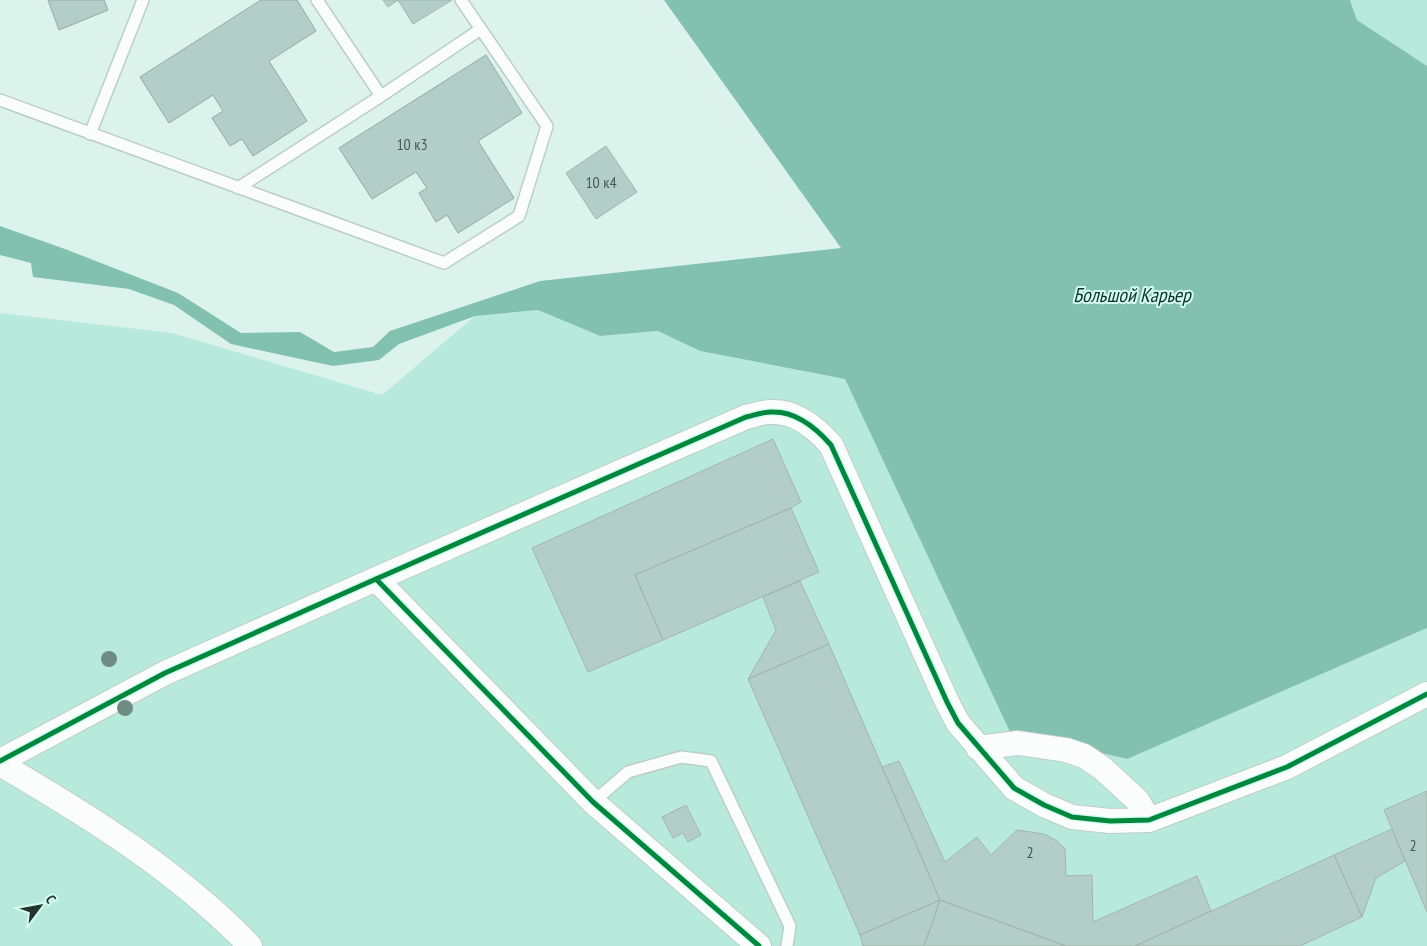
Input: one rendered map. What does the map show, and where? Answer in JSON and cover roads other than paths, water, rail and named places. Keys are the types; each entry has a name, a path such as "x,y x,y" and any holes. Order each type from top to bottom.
{"street":[{"path":"0,762 166,673 376,578 746,417 772,411 789,413 814,428 831,445 958,723 1014,788 1044,805 1072,817 1110,821 1149,820 1287,767 1427,694"},
{"path":"376,578 593,802 759,946"},
{"path":"978,748 1018,743 1066,750 1084,756 1102,768 1137,800 1149,820"},
{"path":"0,762 77,809 168,872 233,928 250,946"}],"lane":[{"path":"90,134 143,0"},
{"path":"317,0 382,96"},
{"path":"0,100 444,263 519,216 547,126 461,0"},
{"path":"238,188 481,30"},
{"path":"593,802 628,772 681,758 711,762 790,926 787,946"}],"water":[{"name":"Большой Карьер","path":"664,0 1350,0 1357,20 1427,66 1427,628 1127,759 1010,732 845,379 700,351 658,331 600,336 538,310 475,316 399,344 379,360 333,366 231,344 174,305 129,289 33,277 31,263 0,255 0,226 178,293 241,333 300,332 334,352 373,347 390,331 540,281 841,248"}]}
